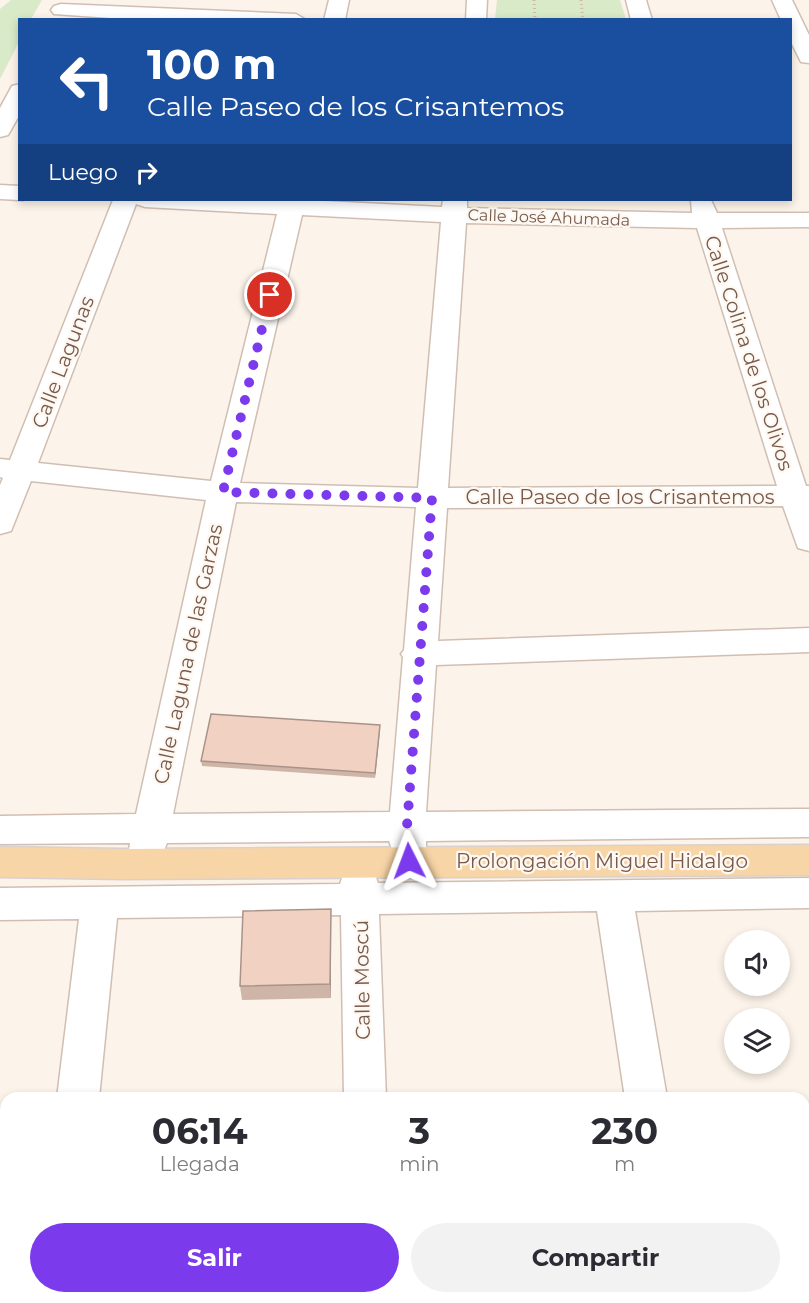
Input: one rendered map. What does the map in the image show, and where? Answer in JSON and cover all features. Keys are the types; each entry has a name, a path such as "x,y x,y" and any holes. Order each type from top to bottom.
{"main road":[{"name":"Prolongación Miguel Hidalgo","path":"0,862 147,846 359,862 408,844 809,860"}],"street":[{"path":"334,18 339,0"},
{"path":"476,18 477,0"},
{"path":"636,0 641,18"},
{"path":"782,0 799,29 809,57"},
{"path":"61,10 200,12 272,18"},
{"path":"0,130 18,95"},
{"path":"0,192 18,193"},
{"name":"Calle Lagunas","path":"0,524 10,469 125,201"},
{"name":"Calle José Ahumada","path":"182,201 703,210 809,220"},
{"name":"Calle Laguna de las Garzas","path":"147,846 223,492 292,204"},
{"path":"408,844 418,654 454,207"},
{"name":"Calle Colina de los Olivos","path":"703,210 802,496 809,541"},
{"name":"Calle Paseo de los Crisantemos","path":"10,469 223,492 432,498 802,496"},
{"path":"418,654 809,640"},
{"path":"0,830 147,846 408,844 809,824"},
{"name":"Calle Moscú","path":"359,862 365,1092"},
{"path":"0,904 809,893"},
{"path":"614,896 645,1092"},
{"path":"79,1092 100,903"}],"path":[{"path":"534,0 535,18"},
{"path":"581,0 583,18"}],"green space":[{"path":"11,0 42,0 32,18 18,18 18,44 0,79 0,9"},
{"path":"497,0 620,0 626,18 495,18"}],"building":[{"path":"211,714 380,725 375,773 201,761"},
{"path":"331,909 330,984 240,986 243,911"}],"route":[{"path":"270,295 223,492 432,498 418,654 407,826 409,861"}]}
